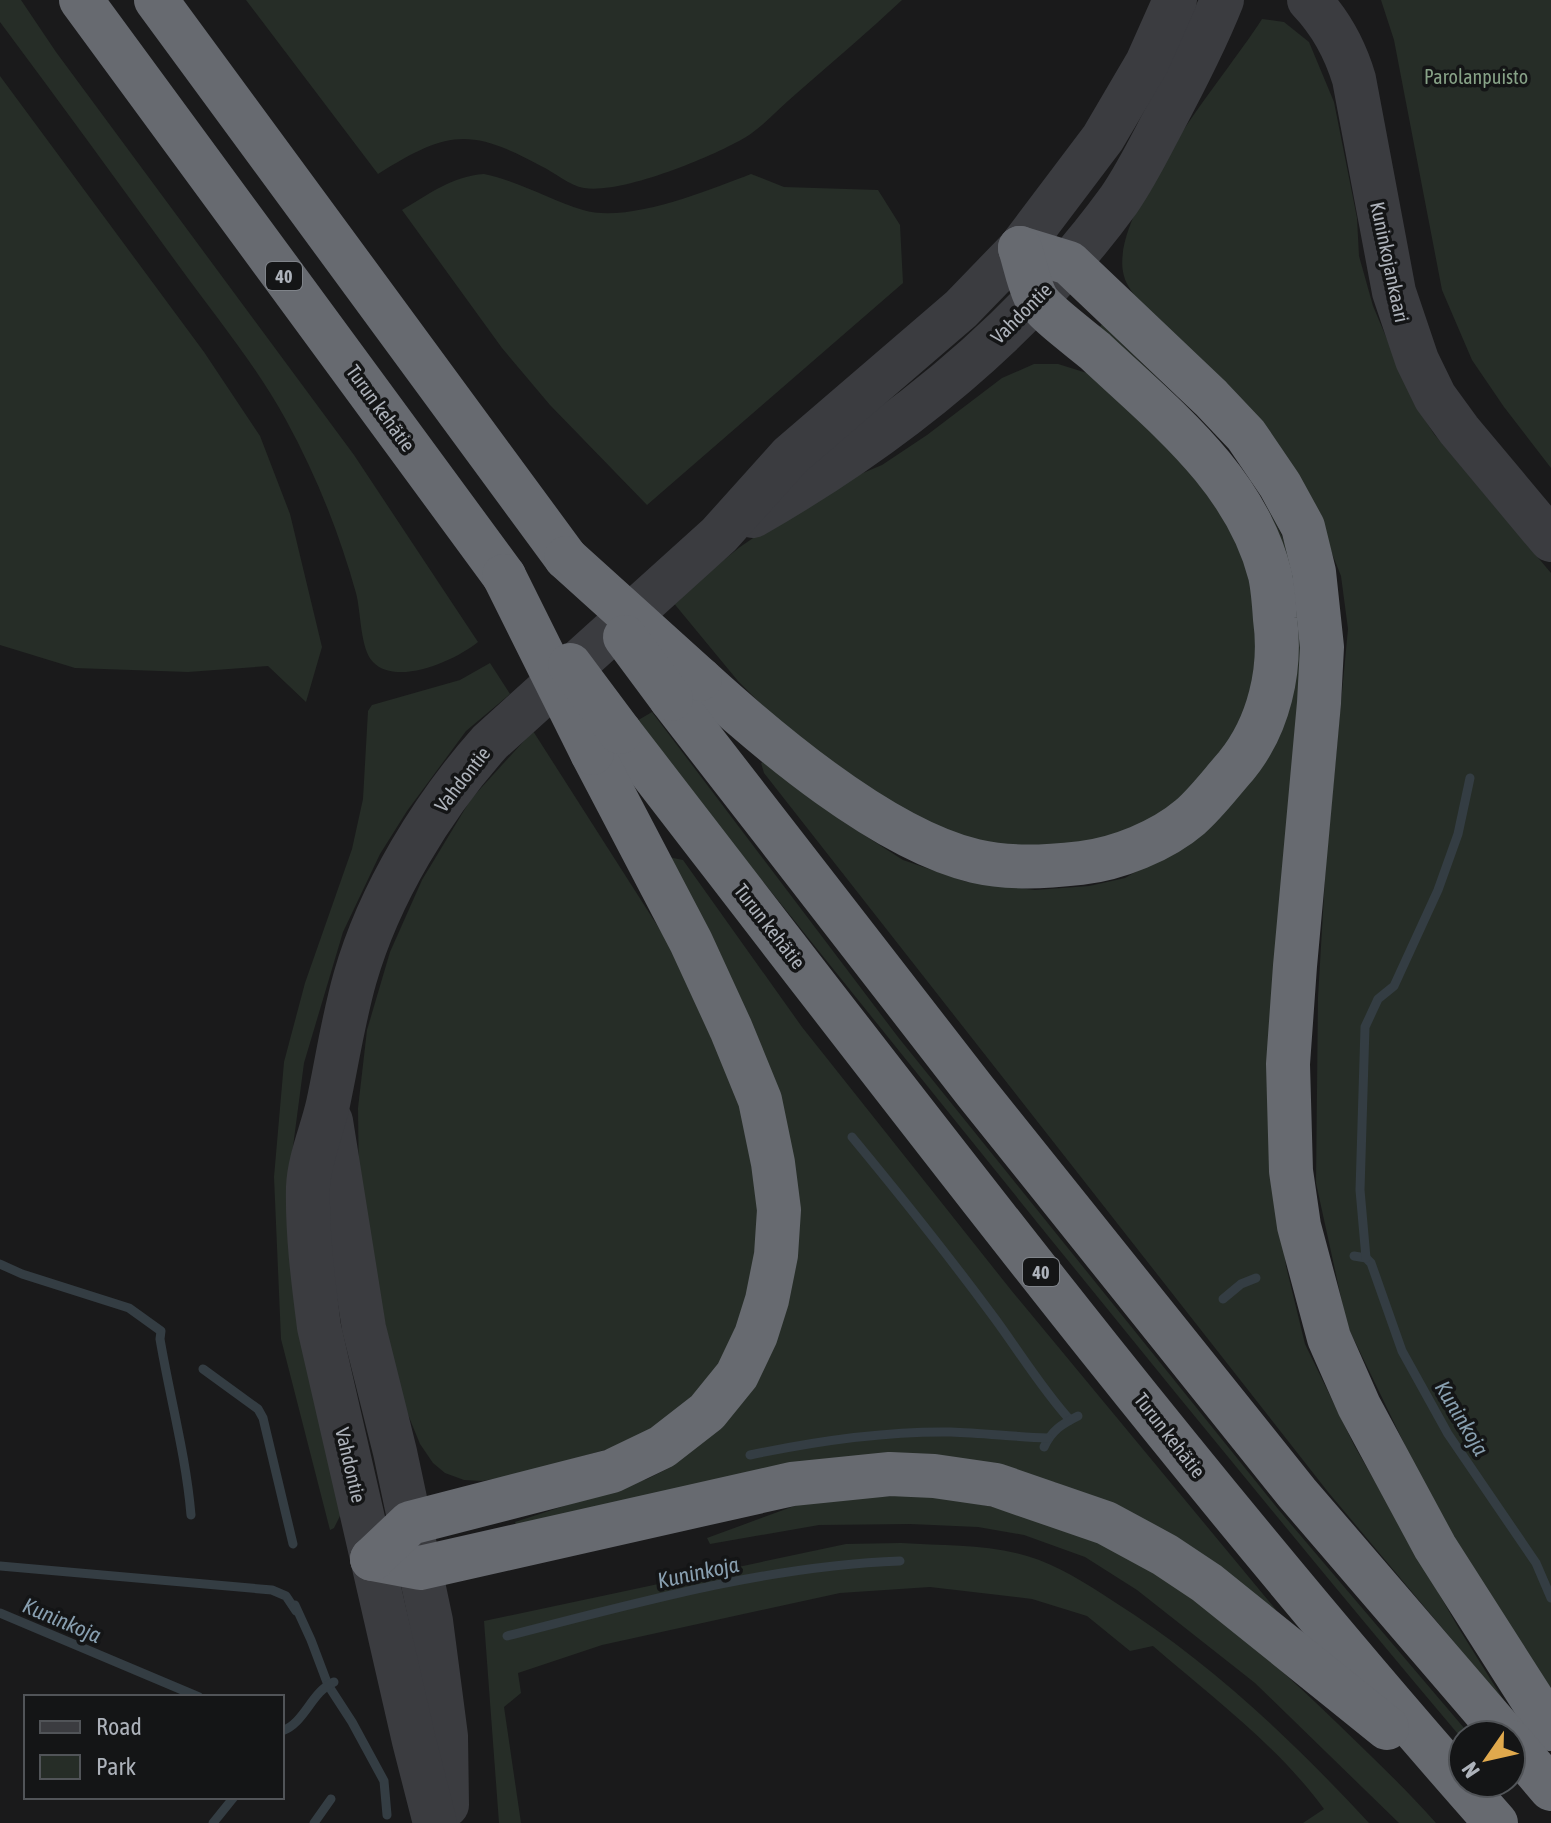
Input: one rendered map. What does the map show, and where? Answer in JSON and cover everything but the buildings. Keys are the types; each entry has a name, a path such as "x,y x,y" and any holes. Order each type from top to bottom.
{"highway":[{"name":"Turun kehätie","path":"81,0 495,564 606,743 927,1129 1255,1542 1486,1812"},
{"path":"156,0 566,558 685,689 975,1091 1297,1493 1491,1719"},
{"path":"685,689 751,726 865,809 914,838 973,861 1011,867 1093,861 1165,835 1190,817 1243,757 1263,718 1275,678 1279,644 1270,576 1257,539 1241,506 1208,460 1036,299 1020,248"},
{"path":"1020,248 1069,263 1211,398 1246,435 1280,485 1303,527 1314,572 1322,647 1288,1064 1291,1171 1299,1226 1329,1338 1359,1406 1435,1547 1551,1729"},
{"path":"372,1559 410,1523 612,1471 662,1447 707,1412 737,1375 756,1335 767,1300 776,1255 779,1210 760,1100 606,743"},
{"path":"372,1559 420,1568 792,1484 890,1474 934,1476 996,1485 1106,1523 1165,1555 1207,1583 1486,1812"},
{"path":"1527,1761 1551,1789"}],"street":[{"name":"Vahdontie","path":"435,1823 319,1327 310,1258 308,1183 328,1104 343,1025 369,937 429,821 468,766 490,742 719,535 790,456 951,319 1020,248 1103,138 1147,63 1175,0"},
{"name":"Vahdontie","path":"719,535 809,483 869,442 944,385 1036,299 1120,198 1177,97 1222,0"},
{"name":"Kuninkojankaari","path":"1309,0 1336,35 1354,79 1394,292 1417,360 1435,397 1459,430 1551,540"},
{"name":"Vahdontie","path":"328,1104 364,1328 431,1621 446,1736 447,1823"}],"green space":[{"path":"0,0 21,0 56,52 354,455 478,642 441,663 411,671 396,672 373,662 366,648 356,593 342,548 317,483 286,420 235,341 0,22"},
{"path":"246,0 902,0 746,137 712,154 643,180 584,188 516,153 476,140 441,142 378,174"},
{"name":"Parolanpuisto","path":"1381,0 1551,0 1551,468 1472,360 1442,290 1394,40"},
{"path":"1262,19 1284,22 1309,42 1334,102 1357,218 1359,256 1373,306 1414,403 1434,434 1551,573 1551,1689 1440,1518 1347,1325 1316,1183 1318,997 1326,861 1348,629 1341,576 1315,511 1139,303 1124,276 1123,250 1133,218 1151,182"},
{"path":"0,76 204,352 260,436 290,514 322,647 306,702 268,666 188,672 75,668 0,645"},
{"path":"484,174 583,210 601,213 622,213 668,203 751,174 784,187 878,190 900,225 903,283 647,505 550,405 502,348 402,210 452,182"},
{"path":"1102,324 1167,387 1228,453 1277,526 1294,567 1305,612 1273,1164 1286,1266 1305,1344 1354,1445 1458,1627 1506,1704 1328,1492 764,773 761,763 765,761 779,769 839,819 903,860 967,882 1035,890 1089,886 1125,878 1190,840 1293,616 1094,335"},
{"path":"1034,364 1058,364 1087,373 1136,409 1230,518 1256,596 1255,675 1240,723 1227,749 1181,802 1116,838 1042,853 929,831 783,726 738,681 672,601 740,547 825,489 882,465 1002,378"},
{"path":"490,663 510,694 466,731 407,811 380,854 343,932 304,1063 289,1177 345,1506 330,1530 281,1339 274,1177 284,1062 305,983 352,849 363,799 368,711 372,705 460,680"},
{"path":"652,712 898,1037 1278,1509 1456,1719 1447,1721 1253,1488 635,722"},
{"path":"533,731 671,947 738,1094 760,1191 750,1311 709,1387 640,1440 516,1475 482,1481 464,1480 445,1473 433,1463 420,1444 398,1390 359,1189 358,1108 367,1030 390,952 422,880 471,799"},
{"path":"668,857 683,860 802,1027 1011,1290 1277,1611 1192,1553 1055,1482 517,1527 515,1522 647,1479 671,1467 791,1282"},
{"path":"926,1494 1045,1521 1087,1537 1166,1580 1272,1662 1436,1823 1399,1823 1255,1683 1137,1590 1085,1557 1024,1535 978,1527 819,1525 710,1544 707,1538 808,1501"},
{"path":"846,1544 981,1547 1012,1552 1050,1564 1083,1582 1148,1624 1216,1676 1279,1732 1369,1823 1303,1823 1324,1809 1306,1786 1243,1723 1153,1646 1130,1651 1087,1616 1032,1599 930,1587 840,1593 602,1645 518,1673 521,1693 504,1707 521,1823 499,1823 484,1621"}],"waterway":[{"path":"1366,1258 1360,1190 1365,1027 1378,999 1394,986 1438,890 1458,834 1470,778"},
{"path":"852,1137 959,1270 1070,1420"},
{"name":"Kuninkoja","path":"1354,1256 1366,1258 1371,1263 1402,1351 1448,1434 1536,1563 1551,1598"},
{"path":"0,1264 129,1308 161,1331 191,1515"},
{"name":"Kuninkoja","path":"1223,1299 1241,1284 1256,1278"},
{"path":"203,1369 258,1409 263,1418 293,1544"},
{"name":"Kuninkoja","path":"1044,1447 1058,1428 1078,1416"},
{"path":"750,1455 825,1441 900,1433 951,1432 1048,1438"},
{"name":"Kuninkoja","path":"507,1636 751,1578 850,1564 900,1561"},
{"path":"0,1566 272,1590 286,1596 296,1611"},
{"path":"295,1605 328,1685 384,1781 387,1815"},
{"name":"Kuninkoja","path":"0,1613 194,1695"},
{"name":"Kuninkoja","path":"284,1730 297,1721 319,1693 334,1682"},
{"path":"213,1823 232,1799"},
{"path":"314,1823 331,1799"}]}
